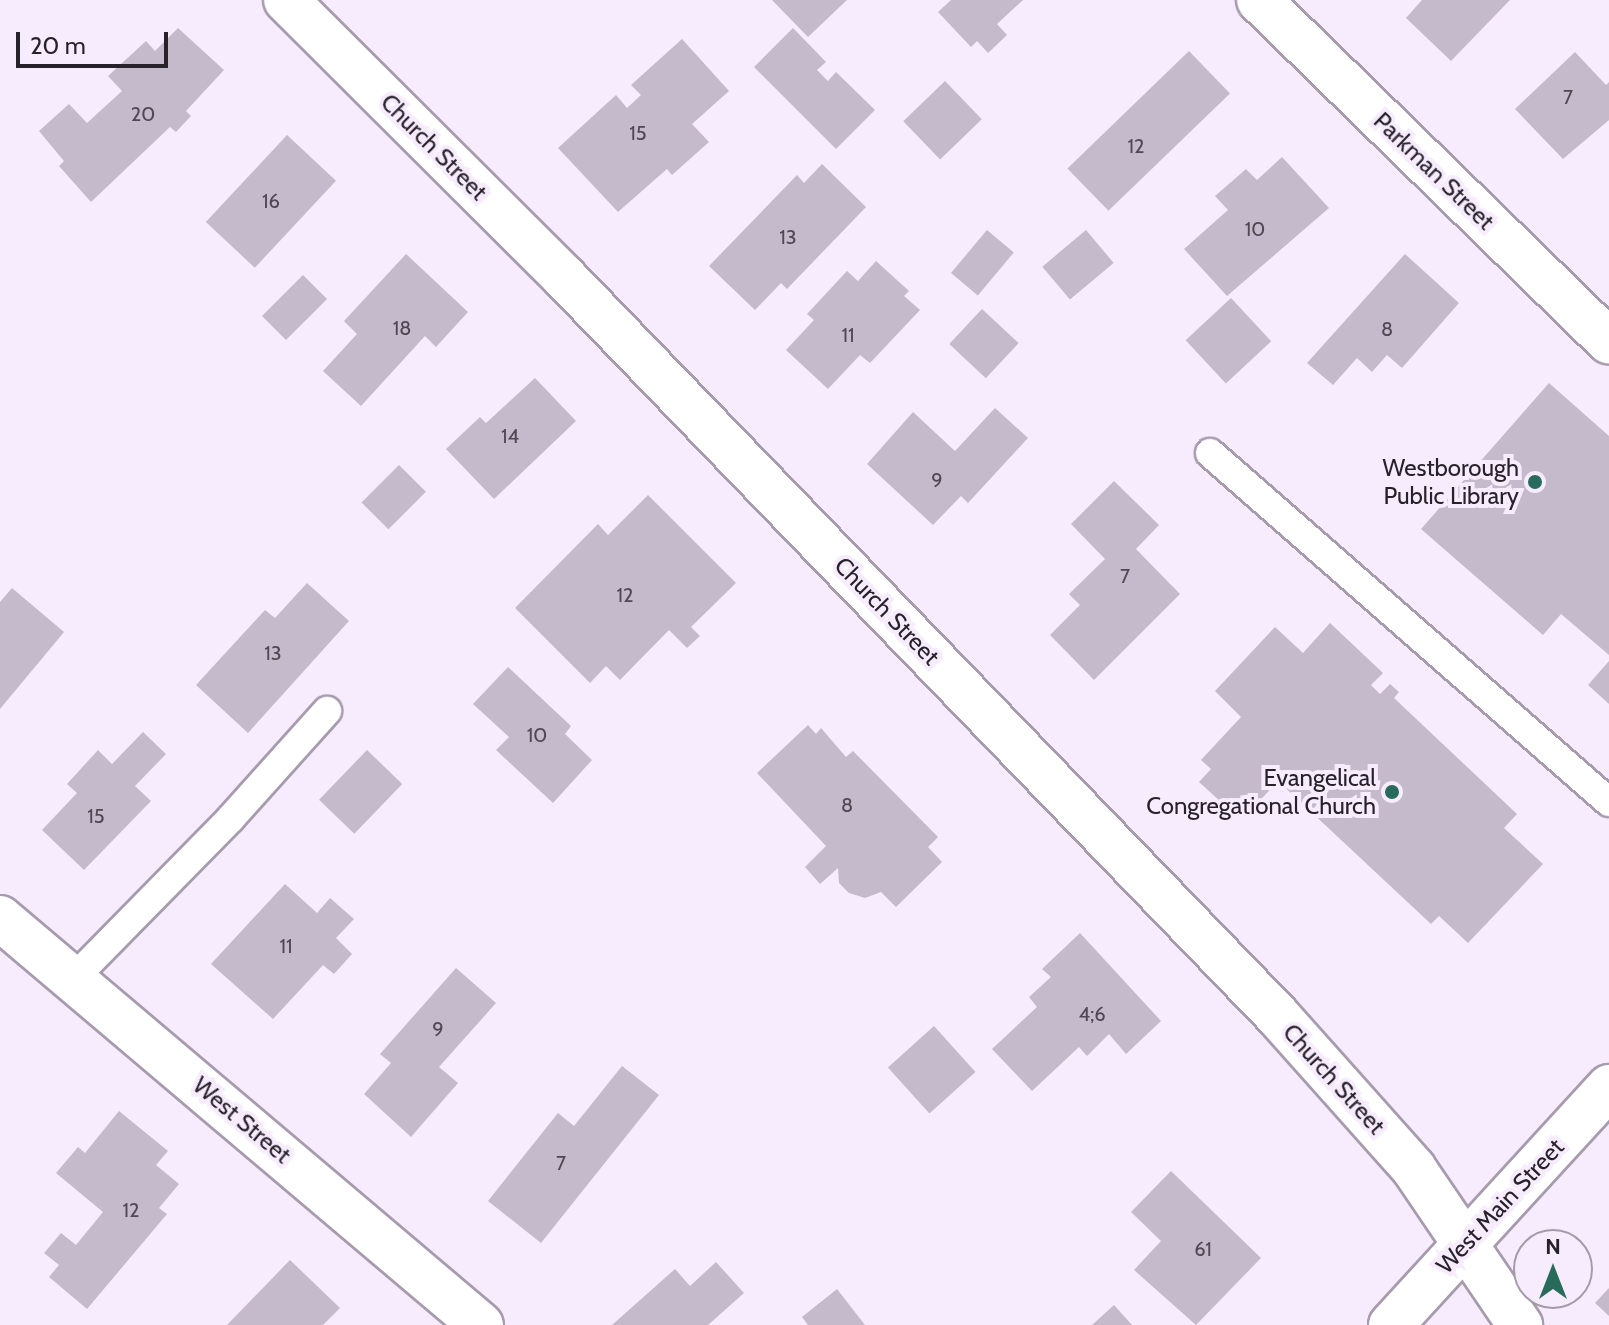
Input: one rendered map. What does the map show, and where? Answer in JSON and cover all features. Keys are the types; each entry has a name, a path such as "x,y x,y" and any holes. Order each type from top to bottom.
{"street":[{"name":"Church Street","path":"286,0 575,288 1277,1015 1414,1169 1520,1325"},
{"name":"Parkman Street","path":"1259,0 1609,341"},
{"name":"West Street","path":"0,918 481,1325"},
{"name":"West Main Street","path":"1405,1320 1465,1242 1609,1087"}],"lane":[{"path":"1210,453 1609,802"},
{"path":"73,979 231,818 327,711"}],"building":[{"path":"772,0 847,0 808,37"},
{"path":"951,0 1023,0 997,24 1007,35 988,53 977,41 971,47 938,12"},
{"path":"1422,0 1510,0 1451,61 1406,18"},
{"path":"178,28 224,70 186,111 191,116 176,132 170,127 91,202 59,166 64,161 39,131 69,104 87,123 122,91 108,76 146,41 155,51"},
{"path":"793,28 826,62 817,70 828,81 836,72 875,110 836,149 754,67"},
{"path":"682,39 729,91 692,124 709,142 672,175 667,169 618,212 558,148 616,95 627,108 641,95 631,85"},
{"path":"1189,51 1230,93 1108,211 1067,168"},
{"path":"1575,52 1606,85 1609,82 1609,120 1563,159 1515,109"},
{"path":"945,81 982,119 940,159 903,121"},
{"path":"287,135 336,181 255,268 206,222"},
{"path":"1282,157 1329,208 1227,296 1184,249 1228,210 1215,196 1246,169 1257,180"},
{"path":"822,164 866,207 787,289 781,283 755,310 709,266 797,175 804,183"},
{"path":"987,230 1014,252 978,295 951,273"},
{"path":"1086,230 1114,263 1070,300 1042,267"},
{"path":"406,254 468,312 436,347 425,336 361,406 323,371 357,334 344,321"},
{"path":"1405,254 1459,303 1402,368 1387,355 1372,372 1357,358 1333,385 1307,363"},
{"path":"876,261 909,291 904,296 920,310 870,363 860,355 828,389 786,350 814,320 807,314 847,271 858,281"},
{"path":"303,275 327,299 286,340 262,316"},
{"path":"1231,298 1271,341 1226,383 1186,340"},
{"path":"982,309 1019,343 986,378 949,344"},
{"path":"535,378 576,421 494,499 446,449 480,417 486,423"},
{"name":"Westborough Public Library","path":"1549,383 1609,436 1609,655 1561,614 1543,635 1421,529"},
{"path":"995,408 1028,438 968,503 961,496 933,525 867,464 913,412 955,451"},
{"path":"399,465 426,492 388,529 362,502"},
{"path":"1114,481 1159,525 1136,549 1180,594 1094,680 1050,635 1080,605 1069,594 1105,559 1071,524"},
{"path":"648,495 736,583 691,627 700,636 687,648 669,630 620,680 606,666 590,683 515,608 598,524 608,535"},
{"path":"307,583 349,621 248,733 196,685 265,610 275,618"},
{"path":"12,588 64,632 0,709 0,602"},
{"name":"Evangelical Congregational Church","path":"1330,623 1383,673 1371,685 1380,694 1390,684 1399,692 1394,698 1517,814 1504,828 1543,864 1468,943 1439,916 1431,924 1278,781 1251,810 1242,802 1232,812 1199,782 1211,769 1201,760 1241,717 1215,691 1275,627 1303,653"},
{"path":"1609,661 1609,704 1588,685"},
{"path":"508,667 571,726 565,734 592,760 553,803 496,750 509,737 473,704"},
{"path":"808,725 816,734 821,728 846,757 853,751 938,837 928,847 942,862 896,907 881,892 865,898 849,893 839,883 838,868 820,884 805,867 826,846 757,773"},
{"path":"143,732 166,754 135,786 151,801 84,870 42,830 77,793 67,784 98,750 112,764"},
{"path":"367,750 402,784 354,834 319,800"},
{"path":"285,884 317,913 330,898 354,919 336,938 352,954 334,974 323,965 273,1019 211,964"},
{"path":"1080,933 1161,1021 1126,1054 1109,1034 1087,1056 1079,1047 1032,1091 992,1049 1037,1007 1029,997 1051,977 1042,969"},
{"path":"456,968 496,1003 439,1067 458,1083 411,1137 364,1094 391,1063 380,1054"},
{"path":"934,1026 975,1072 929,1114 888,1067"},
{"path":"622,1066 659,1095 541,1243 488,1201 558,1113 574,1126"},
{"path":"119,1111 168,1151 156,1165 179,1184 159,1208 167,1214 87,1309 49,1277 59,1265 44,1253 61,1233 76,1245 103,1212 56,1173 78,1147 85,1153"},
{"path":"1171,1171 1261,1258 1196,1325 1134,1270 1161,1241 1131,1212"},
{"path":"290,1260 340,1308 323,1325 227,1325"},
{"path":"716,1262 744,1293 708,1325 612,1325 675,1269 690,1286"},
{"path":"1609,1288 1609,1316 1595,1303"},
{"path":"837,1289 865,1325 808,1325 802,1317"},
{"path":"1114,1305 1132,1325 1092,1325"}],"place":[{"name":"Westborough Public Library","path":"1535,482"},
{"name":"Evangelical Congregational Church","path":"1392,792"}]}
